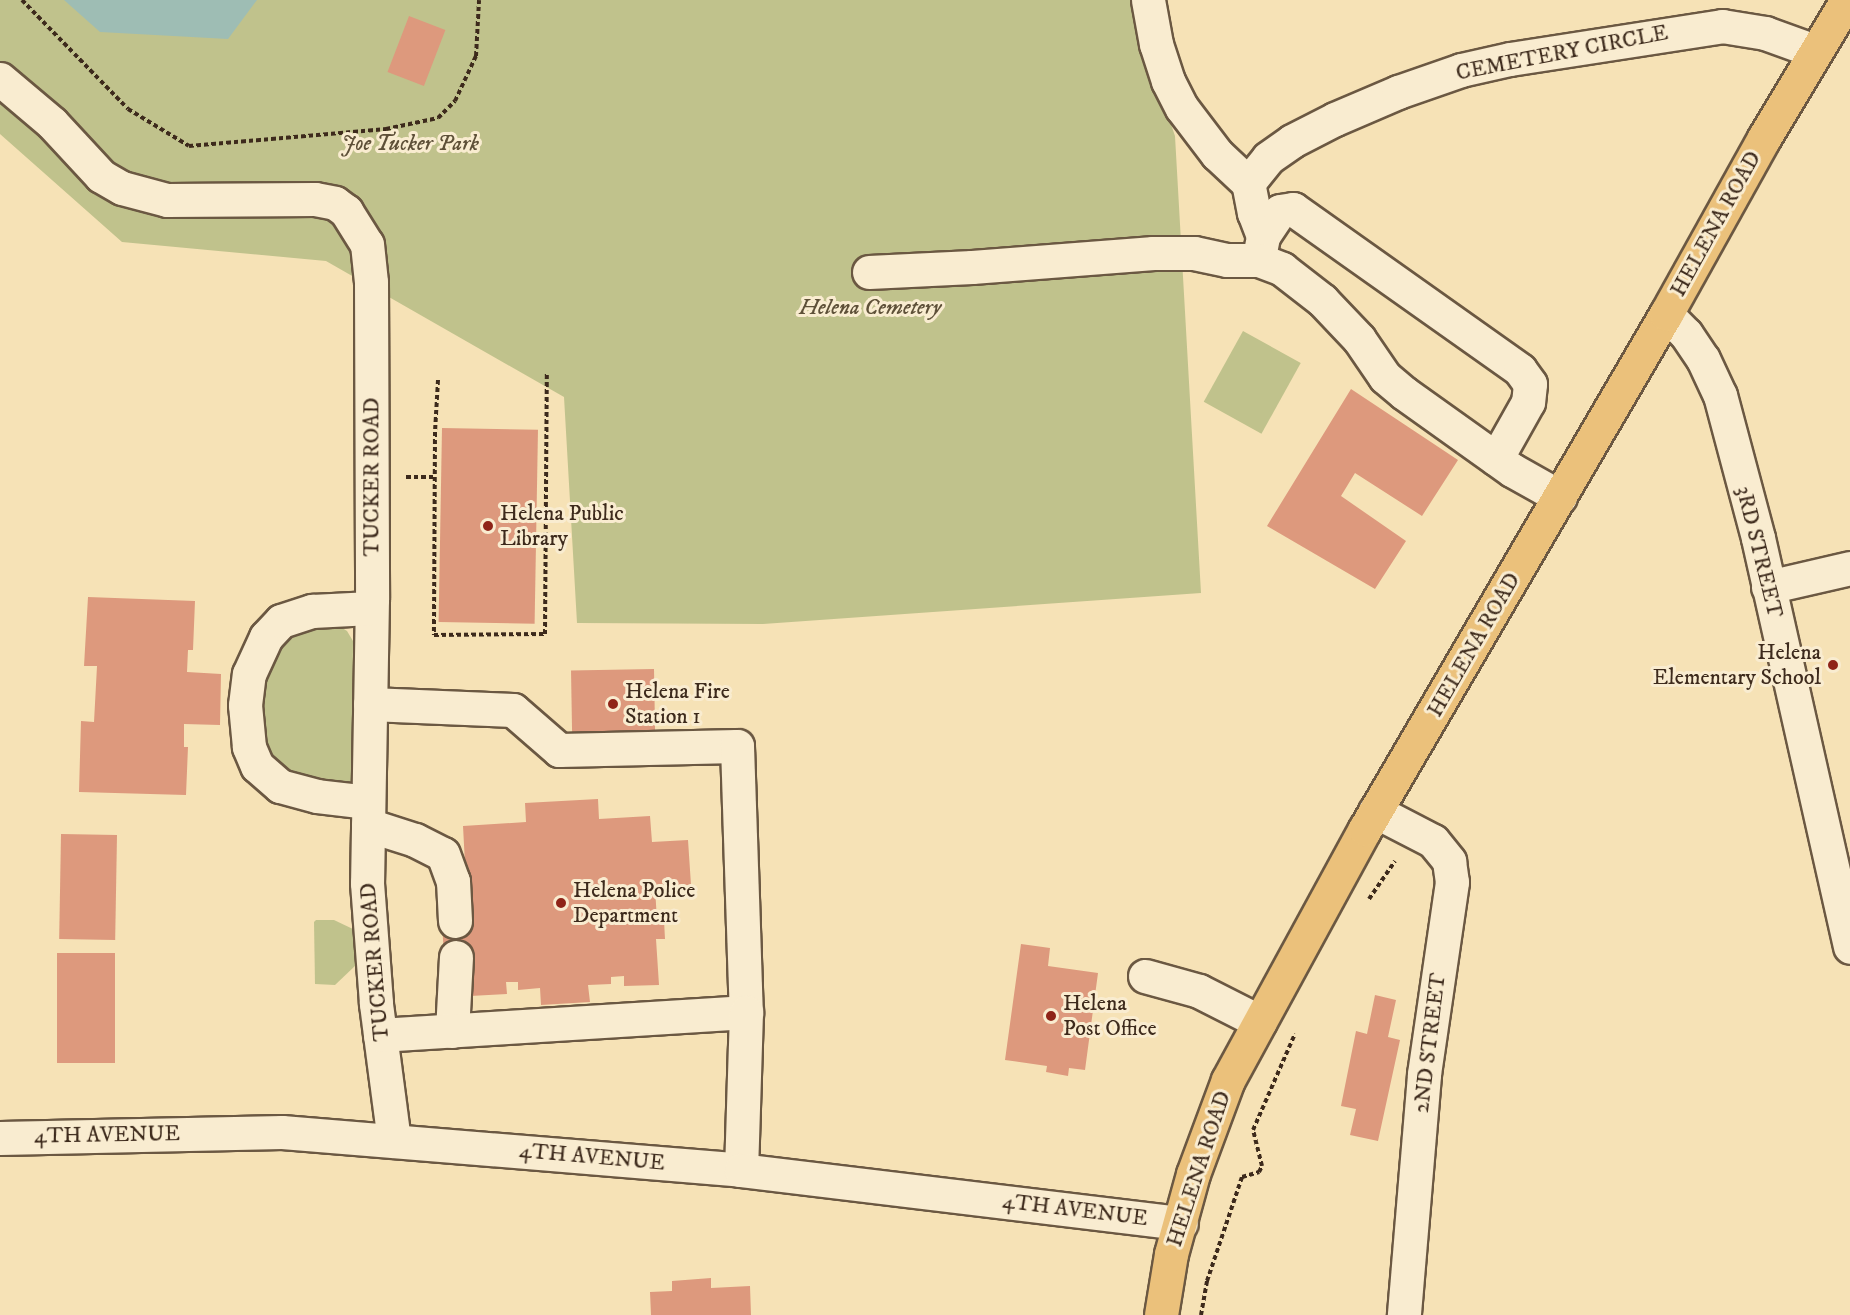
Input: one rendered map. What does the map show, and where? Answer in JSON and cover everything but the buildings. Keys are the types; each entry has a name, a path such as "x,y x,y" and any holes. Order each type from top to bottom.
{"main road":[{"name":"HELENA ROAD","path":"1161,1315 1171,1254 1193,1174 1228,1080 1375,811 1560,497 1815,51 1847,0"}],"street":[{"path":"1148,0 1156,44 1168,81 1182,108 1217,154 1248,183 1261,248 1282,269 1322,300 1359,339 1385,377 1404,393 1496,459 1560,497"},
{"name":"CEMETERY CIRCLE","path":"1248,183 1268,159 1292,141 1335,119 1398,92 1461,70 1510,59 1722,26 1765,33 1815,51"},
{"name":"TUCKER ROAD","path":"0,79 52,123 101,176 122,188 166,201 315,200 335,203 346,211 367,244 371,282 371,608 367,883 380,1035 394,1141"},
{"path":"869,272 972,267 1153,253 1194,253 1227,260 1261,248 1280,211 1293,209 1340,245 1520,370 1530,384 1528,402 1496,459"},
{"name":"3RD STREET","path":"1665,314 1692,342 1720,395 1843,886 1850,947"},
{"path":"1768,587 1850,568"},
{"path":"371,608 312,611 281,621 266,638 249,674 245,705 249,747 256,766 280,786 368,814 443,854 453,881 454,921"},
{"path":"370,704 513,710 559,750 737,746 746,1012 741,1170"},
{"name":"2ND STREET","path":"1375,811 1433,841 1449,861 1452,882 1424,1075 1404,1315"},
{"path":"452,1031 456,957"},
{"path":"1145,976 1199,991 1260,1022"},
{"path":"380,1035 746,1012"},
{"name":"4TH AVENUE","path":"0,1137 282,1132 741,1170 1181,1223"}],"path":[{"path":"22,0 128,109 189,146 386,129 438,118 454,101 476,56 480,0"},
{"path":"438,380 435,432 434,635 545,634 547,374"},
{"path":"1364,906 1416,831"},
{"path":"1201,1315 1216,1250 1242,1177 1260,1172 1262,1167 1253,1130 1299,1026"}],"green space":[{"name":"Helena Cemetery","path":"0,0 1137,0 1140,34 1175,136 1201,593 763,624 577,623 564,397 326,261 122,242 0,134"},
{"path":"1243,331 1301,363 1261,434 1204,402"},
{"path":"339,626 347,631 353,641 352,781 348,785 309,790 256,750 267,650 300,628"},
{"path":"334,920 355,930 356,965 335,985 315,984 314,922"}],"water":[{"path":"64,0 257,0 228,39 100,32"}],"place":[{"name":"Helena Public Library","path":"488,526"},
{"name":"Helena Elementary School","path":"1833,665"},
{"name":"Helena Fire Station 1","path":"613,704"},
{"name":"Helena Police Department","path":"561,903"},
{"name":"Helena Post Office","path":"1051,1016"}],"park label":[{"name":"Joe Tucker Park","path":"410,144"}]}
